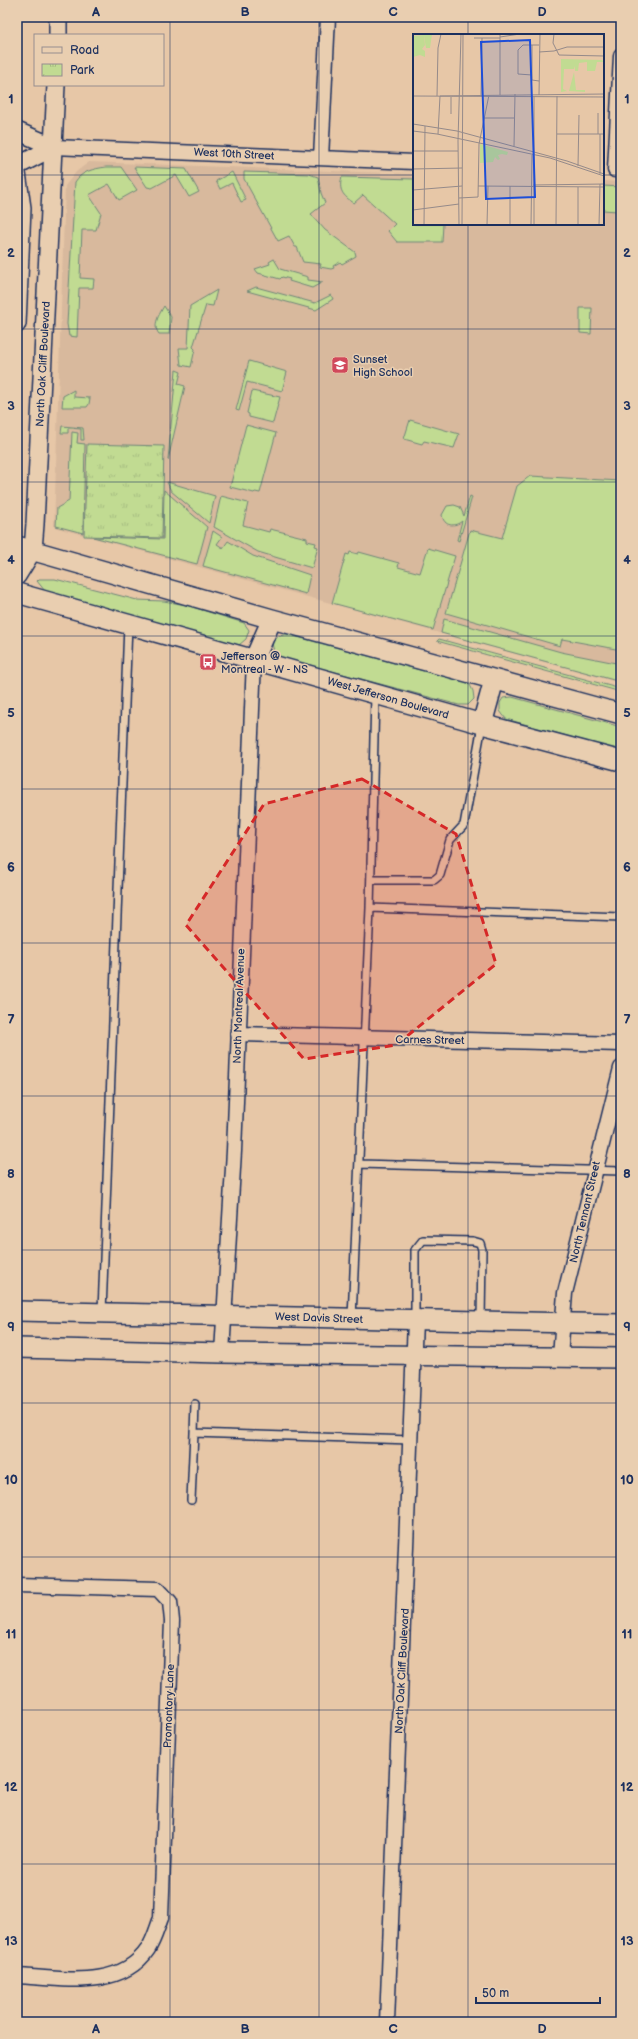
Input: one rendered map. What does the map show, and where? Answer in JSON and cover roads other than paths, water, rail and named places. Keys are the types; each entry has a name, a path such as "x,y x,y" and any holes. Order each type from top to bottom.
{"main road":[{"path":"25,548 272,619 621,714"},
{"name":"West Jefferson Boulevard","path":"17,593 482,724 621,761"},
{"path":"254,660 272,619"},
{"path":"482,724 494,680"},
{"name":"West Davis Street","path":"17,1311 224,1315 415,1321 621,1324"},
{"path":"17,1348 222,1353 621,1358"}],"street":[{"path":"58,17 58,34"},
{"path":"321,158 328,17"},
{"path":"613,170 621,56"},
{"name":"North Oak Cliff Boulevard","path":"17,576 25,548 54,147 56,86"},
{"name":"West 10th Street","path":"17,131 54,147 413,162"},
{"name":"West 10th Street","path":"17,166 54,147"},
{"path":"17,173 22,208 17,324"},
{"name":"North Montreal Avenue","path":"222,1353 234,1151 254,660"},
{"name":"Carnes Street","path":"238,1034 621,1044"},
{"name":"North Tennant Street","path":"560,1357 565,1293 594,1170 621,1068"},
{"name":"North Oak Cliff Boulevard","path":"387,2022 415,1321"},
{"name":"Promontory Lane","path":"17,1585 158,1589 170,1602 172,1621 161,1918 148,1949 137,1962 124,1972 92,1979 17,1976"}],"lane":[{"path":"102,1313 128,624"},
{"path":"352,1319 360,1164 370,908 375,694"},
{"path":"371,880 434,880 440,875 450,840 464,825 482,724"},
{"path":"370,908 621,917"},
{"path":"360,1164 621,1170"},
{"path":"415,1321 415,1250 423,1240 474,1241 480,1243 482,1250 481,1321"},
{"path":"192,1500 195,1404"},
{"path":"194,1433 411,1440"}],"place":[{"name":"Sunset High School","path":"340,365"},
{"name":"Jefferson @ Montreal - W - NS","path":"208,662"}]}
